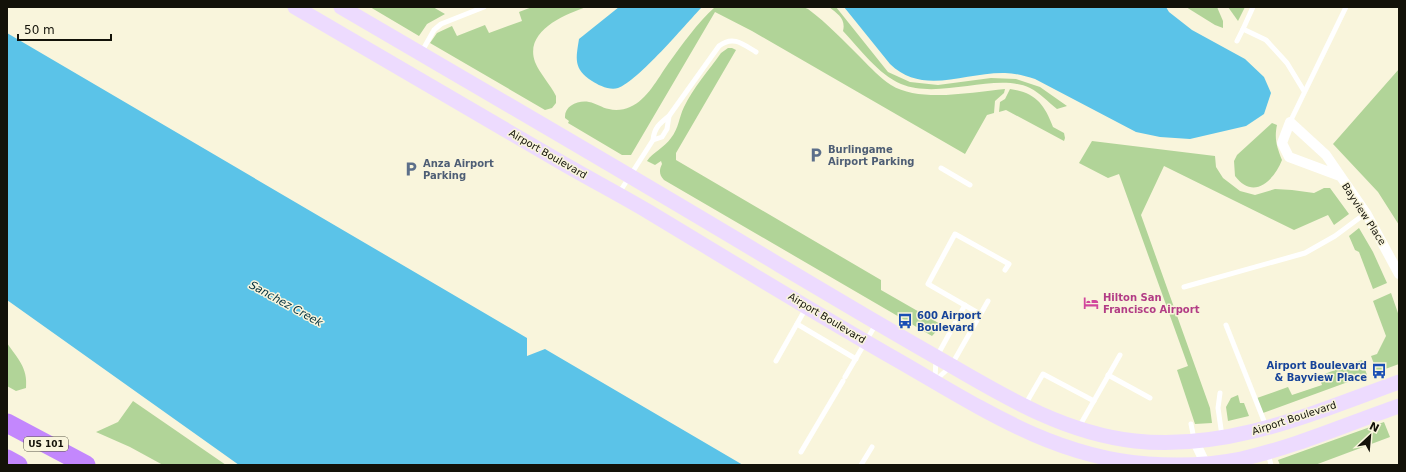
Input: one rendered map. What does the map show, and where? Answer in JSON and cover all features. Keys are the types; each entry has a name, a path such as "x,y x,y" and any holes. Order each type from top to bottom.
{"highway":[{"name":"US 101","path":"7,423 86,465"},
{"path":"7,459 18,465"}],"main road":[{"name":"Airport Boulevard","path":"296,7 557,160 618,194 866,342 1001,420 1032,435 1064,447 1106,458 1146,464 1206,464 1237,460 1269,459 1399,406"},
{"name":"Airport Boulevard","path":"341,7 629,175 936,358 1024,407 1078,428 1099,435 1164,443 1222,439 1267,429 1399,382"},
{"path":"408,73 420,54"},
{"path":"557,160 570,141"},
{"path":"724,258 736,239"},
{"path":"807,306 818,288"}],"street":[{"name":"Bayview Place","path":"1340,176 1289,157 1282,143 1290,122 1326,155 1366,214 1399,274"},
{"path":"1195,442 1206,464"}],"lane":[{"path":"420,54 434,30 441,24 484,7"},
{"path":"1237,41 1253,7"},
{"path":"1290,122 1346,7"},
{"path":"1243,29 1266,40 1287,63 1304,91"},
{"path":"618,194 652,140 653,132 659,123 669,116 719,46 725,41 735,40 756,52"},
{"path":"652,140 662,138 667,129 669,116"},
{"path":"941,168 970,185"},
{"path":"1184,287 1305,254 1335,236 1366,214"},
{"path":"980,314 928,284 955,234 1008,264 1005,270"},
{"path":"935,381 951,366 988,301"},
{"path":"776,361 807,306"},
{"path":"935,381 936,358 965,306"},
{"path":"797,324 856,359"},
{"path":"802,452 877,324"},
{"path":"1226,325 1267,429"},
{"path":"1078,428 1120,355"},
{"path":"1024,407 1043,374 1094,401"},
{"path":"1108,375 1150,398"},
{"path":"1220,393 1218,408 1222,439"},
{"path":"1191,424 1195,442"},
{"path":"861,465 872,447"}],"green space":[{"path":"370,7 433,7 445,14 427,24 419,36"},
{"path":"532,7 586,7 557,20 548,26 535,41 533,51 535,62 556,96 556,103 552,108 545,110 430,43 437,33 452,26 457,36 485,25 489,33 522,21 519,12"},
{"path":"715,7 803,7 808,9 836,33 879,76 891,85 916,94 946,95 1005,89 1004,93 995,101 994,113 987,115 965,154 752,31 715,12 631,155 622,155 568,123 569,121 565,118 565,114 569,107 576,103 594,103 611,110 628,108 636,104 647,94 690,34"},
{"path":"829,7 836,7 888,72 910,82 938,85 991,78 1016,79 1040,87 1067,106 1057,109 1034,90 1016,84 1001,83 933,89 916,88 901,84 877,68 843,31 844,27 842,20"},
{"path":"1186,7 1217,7 1223,21 1223,28 1215,25"},
{"path":"1228,7 1245,7 1238,21"},
{"path":"728,48 736,50 676,153 676,160 881,280 881,290 942,325 932,336 664,180 660,172 662,164 661,161 655,165 647,161 671,138 676,130 684,107 692,93 721,53"},
{"path":"1399,69 1399,225 1378,192 1333,144"},
{"path":"1010,89 1026,93 1038,101 1046,112 1053,127 1064,133 1064,141 1006,110 999,112 1000,102 1005,99"},
{"path":"1272,123 1277,125 1276,143 1282,160 1274,174 1263,185 1249,187 1235,176 1234,161 1237,155"},
{"path":"1092,141 1215,156 1216,167 1223,178 1240,191 1255,195 1275,189 1314,193 1324,188 1330,188 1349,214 1334,225 1328,215 1294,230 1164,166 1141,215 1210,408 1212,423 1195,424 1177,370 1188,366 1119,174 1108,178 1079,163"},
{"path":"1359,228 1373,252 1387,283 1373,289 1359,252 1355,250 1349,236"},
{"path":"1391,293 1399,316 1399,364 1377,372 1371,356 1377,354 1386,336 1373,301"},
{"path":"7,343 24,369 26,388 16,391 7,386"},
{"path":"1362,360 1367,375 1263,413 1257,398 1288,387 1292,395 1322,385 1319,376"},
{"path":"1238,395 1240,403 1244,403 1249,416 1228,421 1226,407 1231,398"},
{"path":"133,401 226,465 163,465 130,447 96,432 118,422"},
{"path":"1384,422 1390,437 1315,465 1280,465 1278,460"}],"water":[{"path":"619,7 702,7 661,52 637,75 618,88 611,89 595,83 586,77 577,63 577,52 579,39"},
{"path":"844,7 1166,7 1169,12 1192,30 1245,59 1264,77 1271,93 1264,114 1246,126 1190,139 1160,137 1136,132 1035,79 1016,74 990,74 930,81 916,79 903,74 890,64"},
{"name":"Sanchez Creek","path":"7,33 527,338 527,356 545,349 743,465 239,465 7,300"}],"place":[{"name":"Burlingame Airport Parking","path":"816,155"},
{"name":"Anza Airport Parking","path":"411,169"},
{"name":"Hilton San Francisco Airport","path":"1091,303"},
{"name":"600 Airport Boulevard","path":"905,321"},
{"name":"Airport Boulevard & Bayview Place","path":"1379,371"}]}
